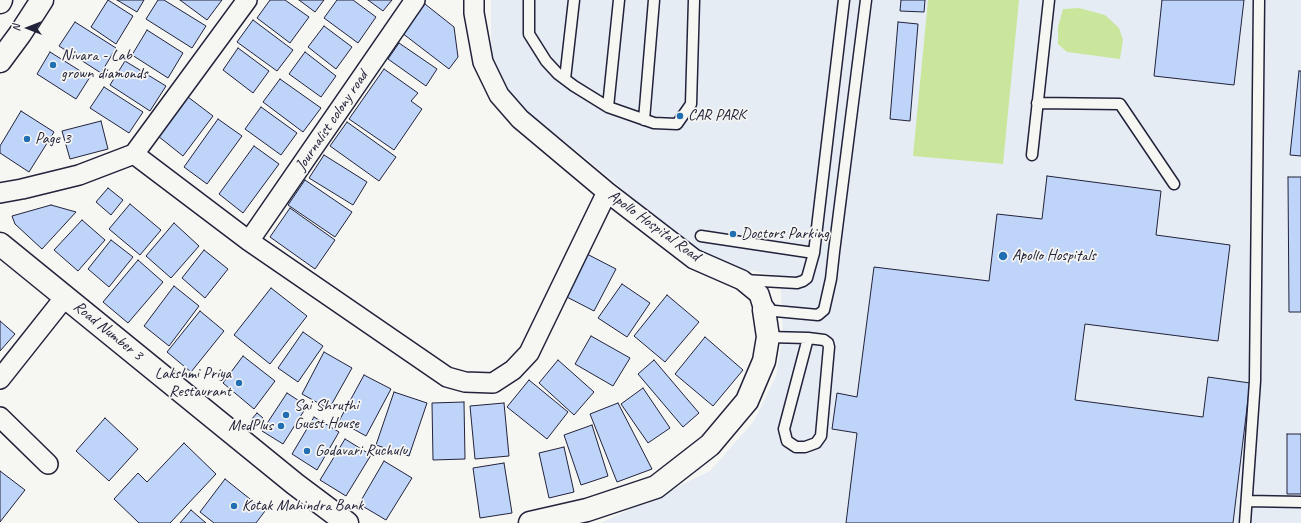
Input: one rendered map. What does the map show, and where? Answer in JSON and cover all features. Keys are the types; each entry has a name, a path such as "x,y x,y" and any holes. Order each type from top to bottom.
{"street":[{"path":"0,61 42,0"},
{"path":"0,193 79,175 134,154 247,0"},
{"name":"Journalist colony road","path":"250,241 415,0"},
{"name":"Apollo Hospital Road","path":"474,0 474,13 483,62 499,95 520,119 607,192 694,259 742,280 759,294 774,311 764,361 747,401 710,445 656,487 587,510 530,523"},
{"path":"134,154 250,241 446,377 465,382 493,383 513,370 529,353 607,192"},
{"name":"Road Number 3","path":"0,244 296,484 347,523"},
{"path":"0,379 65,297"},
{"path":"0,416 48,464"}],"lane":[{"path":"529,0 529,34 546,61 558,74 608,107 654,123 676,124 691,104 694,0"},
{"path":"564,79 574,0"},
{"path":"608,107 619,0"},
{"path":"644,120 654,0"},
{"path":"742,280 797,283 807,278 814,253 844,0"},
{"path":"774,311 818,315 824,310 831,279 866,0"},
{"path":"1032,155 1049,0"},
{"path":"1245,523 1255,381 1259,0"},
{"path":"1037,103 1120,104 1174,184"},
{"path":"701,236 814,253"},
{"path":"768,337 808,338 824,340 828,343 829,348 822,436 816,443 805,447 796,447 787,441 784,428 808,338"},
{"path":"1247,501 1301,502"}],"shaded area":[{"name":"Apollo Hospitals","path":"491,0 1301,0 1301,523 601,523 710,471 754,421 776,376 783,334 780,276 726,266 682,246 661,222 587,159 515,102 491,56"}],"green space":[{"path":"928,0 1019,0 1003,164 913,156"},
{"path":"1079,8 1105,15 1119,28 1123,40 1120,59 1067,52 1058,44 1058,27 1063,9"}],"building":[{"path":"108,0 133,16 116,44 91,27"},
{"path":"117,0 144,0 137,12"},
{"path":"158,0 164,0 206,26 192,48 146,19"},
{"path":"180,0 222,0 207,20"},
{"path":"270,0 285,0 309,17 290,43 257,18"},
{"path":"299,0 324,0 315,12"},
{"path":"337,0 353,0 376,17 358,43 324,18"},
{"path":"368,0 392,0 383,11"},
{"path":"901,0 925,0 924,12 900,11"},
{"path":"1162,0 1244,0 1234,85 1154,76"},
{"path":"425,4 454,27 458,57 449,69 402,33"},
{"path":"253,20 293,50 277,71 237,42"},
{"path":"75,22 116,48 101,73 59,46"},
{"path":"898,22 918,24 910,121 890,119"},
{"path":"324,26 352,47 336,69 308,47"},
{"path":"147,30 183,53 168,78 132,55"},
{"path":"399,43 437,69 426,86 388,59"},
{"path":"238,48 269,71 253,93 223,70"},
{"path":"50,52 90,77 76,99 37,74"},
{"path":"305,52 336,76 321,97 289,74"},
{"path":"125,61 166,86 150,111 110,85"},
{"path":"384,69 418,93 411,101 422,109 394,150 349,119"},
{"path":"1299,71 1301,71 1301,156 1290,155"},
{"path":"280,79 321,108 303,132 263,102"},
{"path":"104,87 143,112 129,133 90,108"},
{"path":"188,97 213,116 183,156 158,136"},
{"path":"261,107 297,133 281,155 245,129"},
{"name":"Page 3","path":"21,111 54,132 29,172 0,153 0,146"},
{"path":"218,119 242,136 207,184 184,167"},
{"path":"101,121 108,149 70,159 62,131"},
{"path":"347,122 396,157 379,181 330,146"},
{"path":"254,146 279,164 243,213 219,194"},
{"path":"324,155 367,182 353,205 309,178"},
{"path":"1047,176 1161,191 1156,235 1230,245 1218,341 1085,324 1075,400 1203,417 1208,377 1250,383 1233,523 846,523 857,433 832,429 837,393 857,397 874,267 989,281 997,214 1042,219"},
{"path":"1288,177 1301,177 1301,312 1289,312"},
{"path":"305,180 352,212 335,237 288,205"},
{"path":"108,188 123,200 111,215 96,202"},
{"path":"130,204 161,230 140,255 109,229"},
{"path":"51,205 76,212 42,249 15,224 12,216"},
{"path":"290,208 335,240 315,269 270,237"},
{"path":"82,220 105,240 78,271 54,250"},
{"path":"174,223 199,246 171,278 146,256"},
{"path":"111,240 133,257 109,287 88,269"},
{"path":"204,250 228,269 205,298 182,278"},
{"path":"585,253 616,269 594,311 563,295"},
{"path":"138,260 163,282 128,323 103,302"},
{"path":"622,284 650,303 627,337 598,318"},
{"path":"174,286 199,306 169,346 144,326"},
{"path":"271,288 307,316 270,364 234,335"},
{"path":"667,295 699,322 665,362 634,336"},
{"path":"200,311 224,331 191,372 167,352"},
{"path":"0,321 15,334 0,351"},
{"path":"303,332 323,346 298,382 278,368"},
{"path":"591,336 630,358 613,386 575,364"},
{"path":"705,337 743,370 713,406 675,374"},
{"path":"324,352 352,368 329,409 302,394"},
{"path":"243,356 275,381 254,409 223,383"},
{"path":"558,360 594,392 574,415 539,383"},
{"path":"654,360 699,413 683,427 638,374"},
{"path":"364,375 391,389 366,436 339,421"},
{"path":"529,380 568,412 547,439 507,407"},
{"path":"643,388 670,428 648,443 621,404"},
{"path":"394,392 427,403 409,456 376,445"},
{"path":"287,393 307,406 283,444 262,431"},
{"path":"464,402 465,459 433,460 432,403"},
{"path":"504,403 509,456 475,459 470,406"},
{"path":"618,403 652,469 617,482 590,414"},
{"path":"257,413 263,418 259,425 251,420"},
{"path":"314,417 339,432 317,470 292,454"},
{"path":"105,418 138,449 109,481 76,451"},
{"path":"592,425 608,476 581,485 564,435"},
{"path":"1287,434 1301,434 1301,494 1287,494"},
{"path":"345,439 371,455 346,496 320,480"},
{"path":"184,443 216,474 170,523 139,523 114,499 138,473 147,482"},
{"path":"564,447 574,492 549,498 539,453"},
{"path":"384,461 412,478 386,520 359,504"},
{"path":"504,463 512,513 480,518 473,468"},
{"path":"0,471 25,490 0,522"},
{"path":"225,479 265,511 256,523 214,523 200,512"},
{"path":"191,510 206,523 180,523"}],"place":[{"name":"Nivara - Lab grown diamonds","path":"53,65"},
{"name":"CAR PARK","path":"680,116"},
{"name":"Page 3","path":"27,139"},
{"name":"Doctors Parking","path":"733,234"},
{"name":"Apollo Hospitals","path":"1003,256"},
{"name":"Lakshmi Priya Restaurant","path":"239,383"},
{"name":"Sai Shruthi Guest House","path":"286,415"},
{"name":"MedPlus","path":"281,426"},
{"name":"Godavari Ruchulu","path":"307,451"},
{"name":"Kotak Mahindra Bank","path":"234,506"}]}
